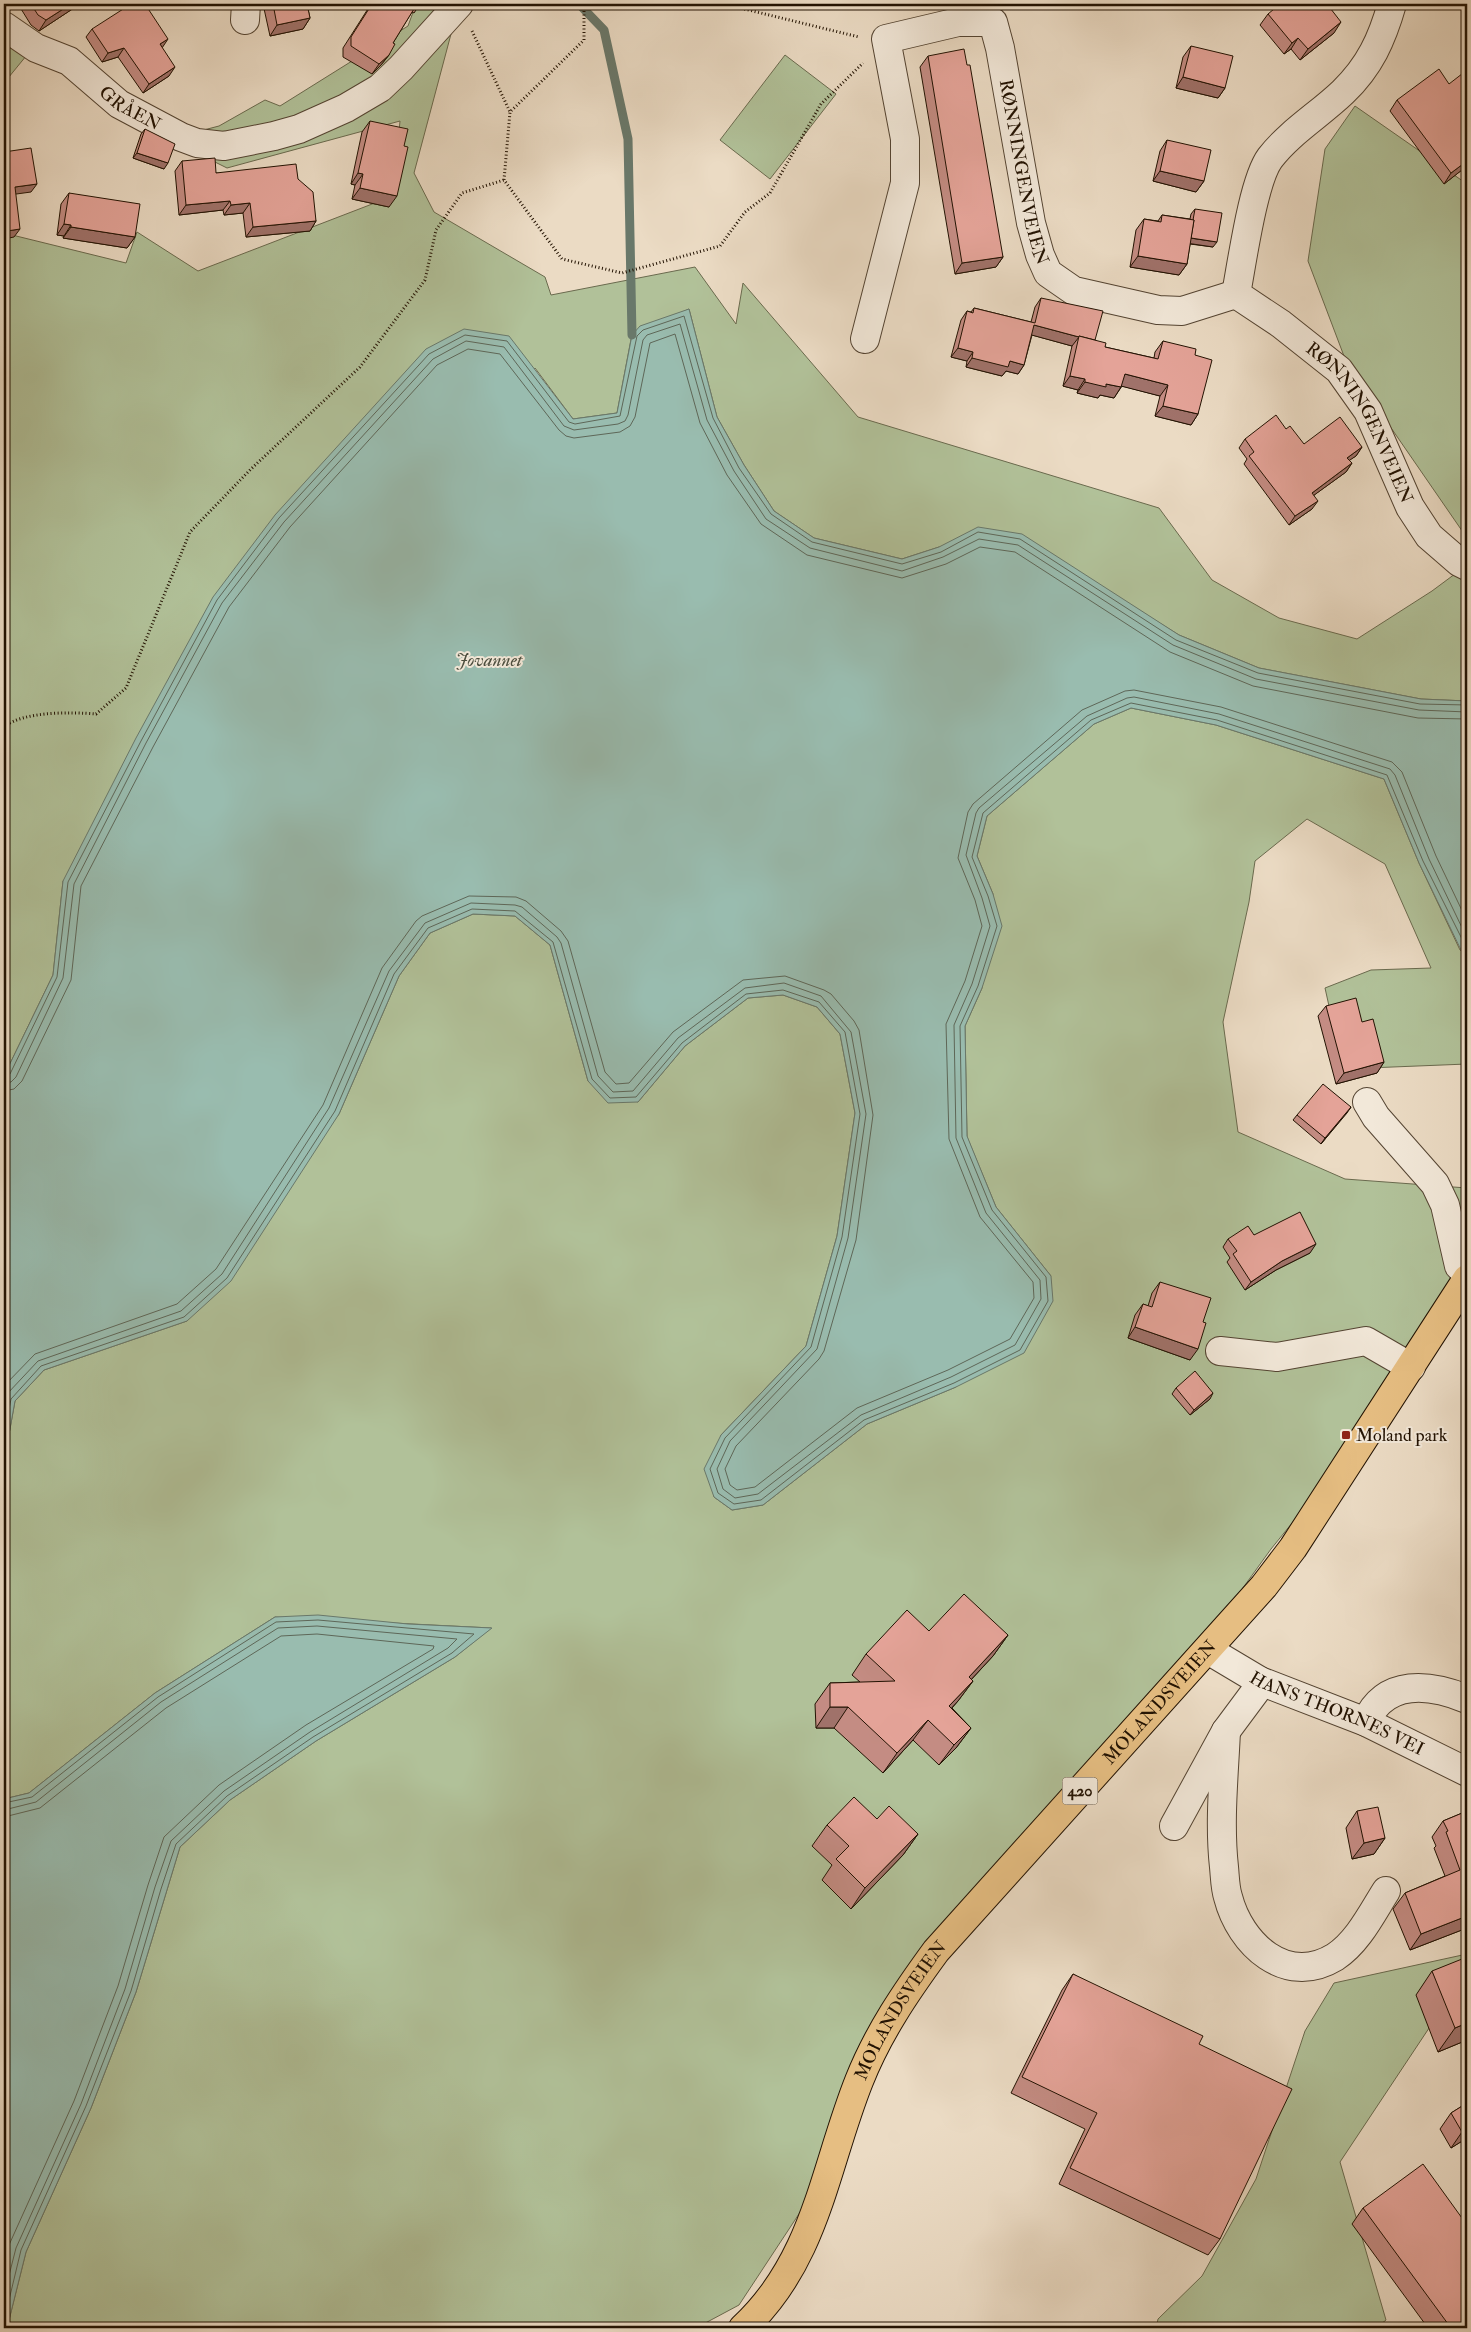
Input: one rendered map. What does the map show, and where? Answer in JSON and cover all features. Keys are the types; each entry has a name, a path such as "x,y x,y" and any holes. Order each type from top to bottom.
{"main road":[{"name":"MOLANDSVEIEN","path":"743,2328 762,2310 782,2284 802,2247 858,2082 880,2034 897,2004 936,1951 1264,1586 1293,1548 1467,1279"}],"street":[{"name":"GRÅEN","path":"4,26 36,48 69,61 119,104 181,137 197,143 224,146 299,129 346,108 380,88 401,68 459,4"},
{"path":"1236,294 1260,182 1269,160 1290,136 1343,92 1369,62 1384,34 1392,4"},
{"name":"RØNNINGENVEIEN","path":"886,39 958,22 993,22 1000,48 1032,223 1040,255 1048,273 1074,291 1158,310 1182,311 1236,294 1281,324 1338,370 1368,411 1410,507 1429,536 1459,562 1467,566"},
{"path":"865,339 905,183 905,140 886,39"},
{"path":"1367,1102 1376,1117 1435,1184 1445,1205 1459,1266 1467,1273"},
{"path":"1220,1350 1278,1357 1366,1341 1411,1367"},
{"name":"HANS THORNES VEI","path":"1208,1650 1260,1681 1366,1722 1467,1772"},
{"path":"1174,1826 1226,1730 1255,1692 1260,1681"},
{"path":"1366,1722 1371,1712 1386,1696 1401,1688 1423,1688 1465,1698"},
{"path":"1226,1730 1221,1837 1228,1896 1236,1921 1249,1941 1274,1961 1291,1967 1313,1965 1335,1957 1356,1937 1386,1891"}],"path":[{"path":"459,4 510,112 504,180 562,259 622,273 720,246 745,212 770,193 821,104 886,39"},
{"path":"510,112 584,40 584,4"},
{"path":"724,4 867,39 886,39"},
{"path":"4,727 11,721 64,712 96,714 126,688 190,532 252,469 360,367 425,280 436,230 462,193 504,180"}],"shaded area":[{"path":"416,4 459,4 414,173 434,212 545,277 551,295 695,267 736,324 743,283 858,417 1159,508 1212,580 1279,618 1357,639 1432,591 1467,565 1467,701 1421,699 1259,668 1179,635 1113,594 939,547 902,559 814,538 774,511 744,465 717,417 689,309 632,334 617,413 573,419 535,368 63,881 53,975 4,1076 4,233 126,263 137,232 198,271 393,196 400,121 227,168 169,139 219,126 265,100 280,106 408,26"},
{"path":"4,27 31,50 4,83"},
{"path":"785,55 836,94 770,179 720,140"},
{"path":"1355,106 1467,184 1467,538 1347,364 1308,261 1325,149"},
{"path":"1131,708 1216,725 1384,779 1419,863 1460,950 1467,955 1467,1064 1343,1069 1325,988 1371,970 1431,968 1385,864 1307,819 1255,861 1249,902 1223,1022 1238,1132 1345,1179 1467,1188 1467,1296 1374,1422 1271,1549 1175,1682 920,1966 820,2182 739,2305 696,2328 7,2328 26,2252 91,2108 136,1992 180,1847 230,1800 316,1741 455,1657 491,1628 275,1617 155,1693 29,1793 4,1799 4,1462 15,1401 44,1370 187,1321 339,1114 399,976 430,933 473,914 515,916 550,945 588,1081 638,1102 685,1046 748,998 783,995 817,1007 840,1034 855,1113 837,1236 806,1346 721,1435 714,1497 732,1510 763,1505 867,1424 956,1387 1051,1276 996,1207 967,1137 965,1026 982,988 993,894 977,856 987,816 1094,724"},
{"path":"1467,1954 1467,1971 1340,2162 1386,2320 1376,2328 1156,2328 1158,2319 1202,2276 1256,2179 1305,2031 1334,1983"}],"water":[{"name":"Jovannet","path":"689,309 717,417 744,465 774,511 814,538 902,559 939,547 978,527 1022,534 1179,635 1259,668 1421,699 1467,701 1467,955 1461,950 1419,863 1384,779 1216,725 1131,708 1094,724 987,816 977,856 993,894 1002,926 982,988 965,1026 967,1136 996,1207 1051,1276 1053,1301 1024,1353 956,1387 867,1424 763,1505 732,1510 714,1497 704,1469 721,1435 806,1346 837,1236 855,1113 840,1034 817,1007 783,995 748,998 685,1046 638,1102 608,1103 588,1081 550,945 515,916 473,914 430,933 399,976 339,1114 231,1281 187,1321 44,1370 15,1401 4,1462 4,1076 53,975 63,881 136,738 213,597 275,515 426,349 464,329 509,336 573,419 617,413 632,335 640,326"},
{"path":"318,1615 408,1624 492,1628 455,1657 316,1741 230,1800 180,1847 136,1992 91,2108 26,2252 7,2328 4,2328 4,1799 29,1793 155,1693 275,1617"}],"building":[{"path":"31,4 71,4 46,20 38,15"},
{"path":"131,4 145,4 168,39 160,44 175,67 149,84 124,48 108,53 92,29"},
{"path":"273,4 307,4 310,18 277,25"},
{"path":"372,4 417,4 393,43 395,44 389,55 379,64 351,46 351,37"},
{"path":"1280,4 1327,4 1341,22 1308,49 1298,38 1292,43 1268,14"},
{"path":"1191,46 1233,56 1225,88 1183,77"},
{"path":"964,49 967,65 970,65 1003,257 962,263 928,56"},
{"path":"1439,69 1449,84 1467,70 1467,161 1451,173 1397,100"},
{"path":"370,121 408,129 404,146 408,147 397,196 360,188 363,174 358,173"},
{"path":"145,129 175,144 168,163 137,153"},
{"path":"1167,140 1211,150 1204,181 1160,171"},
{"path":"31,148 37,184 15,187 20,229 7,231 8,233 4,234 4,152"},
{"path":"215,158 216,173 296,164 298,179 313,192 316,221 253,227 250,203 231,205 230,201 186,205 182,161"},
{"path":"69,193 140,204 135,237 71,227 71,225 64,224"},
{"path":"1195,209 1222,213 1217,242 1191,238"},
{"path":"1162,215 1194,220 1187,264 1138,256 1144,219 1161,222"},
{"path":"1041,298 1103,311 1095,340 1034,325 1024,365 1010,361 1008,367 972,358 973,352 958,348 967,311 973,313 974,308 1035,323"},
{"path":"1079,336 1106,343 1105,347 1158,359 1163,341 1196,349 1195,355 1212,360 1198,414 1163,406 1168,385 1125,374 1121,387 1106,384 1106,387 1085,382 1085,379 1070,376"},
{"path":"1276,415 1286,429 1290,426 1304,444 1340,417 1362,447 1347,458 1352,463 1312,493 1318,501 1295,516 1249,456 1254,452 1245,439"},
{"path":"1356,998 1362,1022 1373,1019 1384,1062 1344,1073 1326,1006"},
{"path":"1323,1084 1351,1107 1325,1138 1297,1115"},
{"path":"1300,1212 1316,1244 1282,1261 1251,1282 1233,1254 1237,1251 1228,1239 1248,1226 1254,1235"},
{"path":"1160,1282 1211,1298 1203,1322 1206,1323 1198,1349 1135,1327 1143,1304 1152,1307"},
{"path":"1195,1371 1213,1393 1194,1410 1176,1388"},
{"path":"964,1594 1008,1635 969,1677 973,1681 949,1706 971,1728 954,1745 928,1720 897,1753 848,1707 830,1707 830,1683 895,1681 866,1654 907,1610 929,1631"},
{"path":"854,1797 877,1819 889,1806 918,1834 865,1888 836,1859 849,1846 827,1825"},
{"path":"1378,1807 1385,1838 1364,1843 1357,1811"},
{"path":"1467,1811 1467,1916 1421,1934 1405,1893 1460,1870 1443,1821"},
{"path":"1467,1957 1467,2023 1455,2028 1432,1971"},
{"path":"1073,1974 1203,2036 1199,2044 1292,2089 1220,2239 1070,2168 1097,2113 1022,2077"},
{"path":"1467,2103 1467,2129 1462,2132 1451,2113"},
{"path":"1423,2164 1467,2225 1467,2328 1451,2328 1363,2208"}],"waterway":[{"path":"579,4 604,30 628,139 632,335"}],"place":[{"name":"Moland park","path":"1346,1435"}]}
